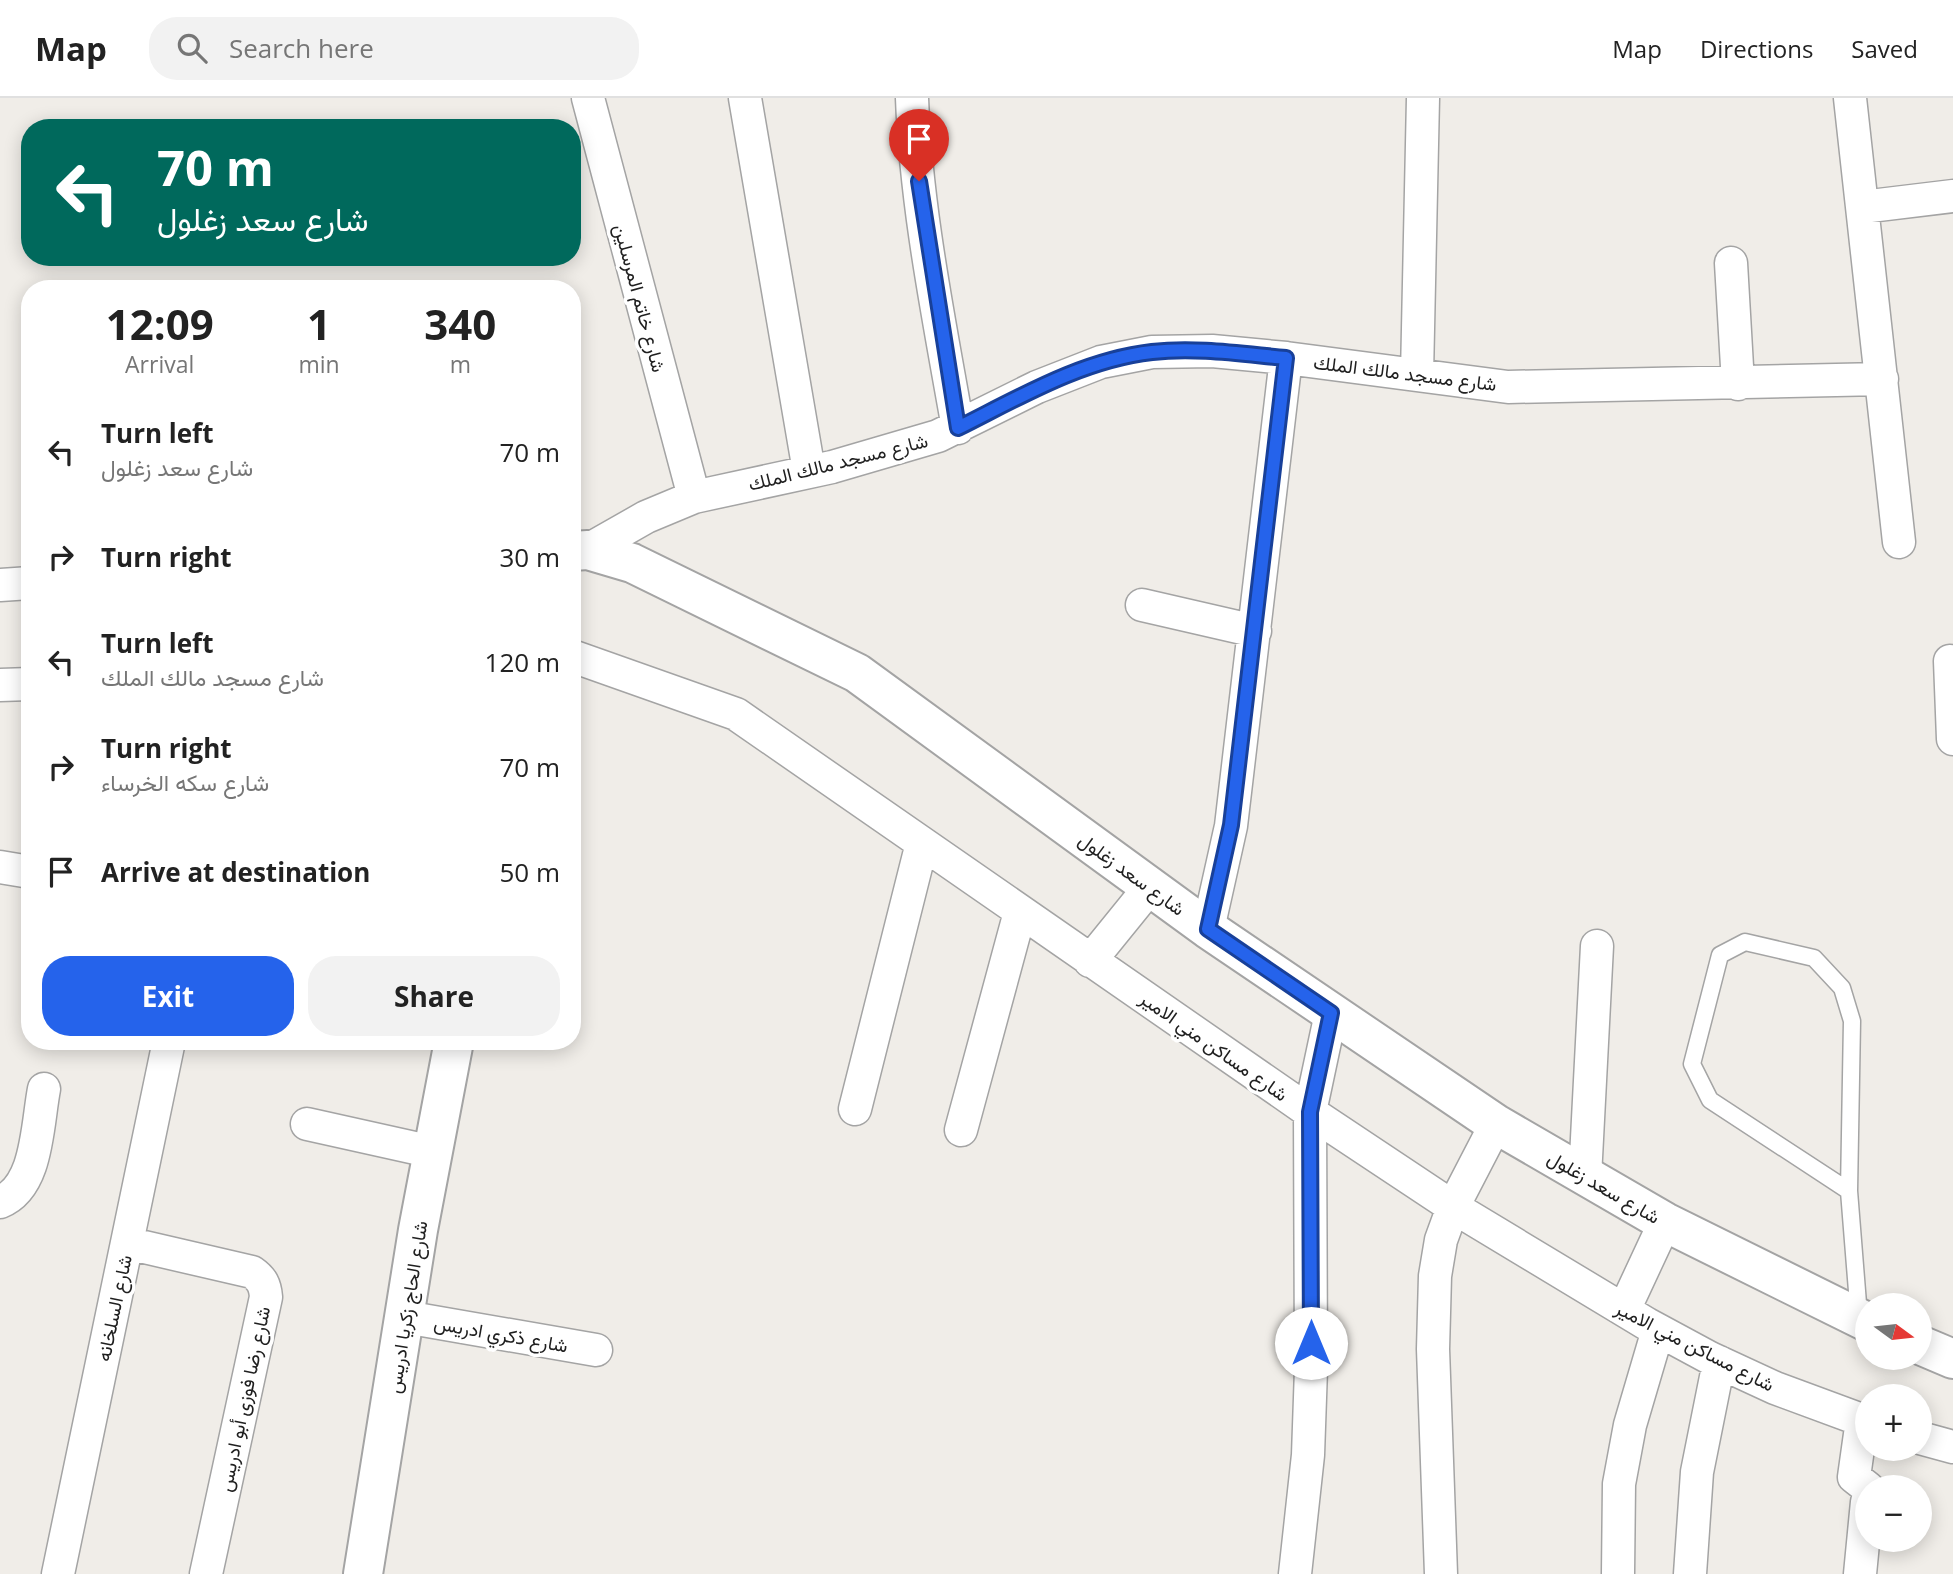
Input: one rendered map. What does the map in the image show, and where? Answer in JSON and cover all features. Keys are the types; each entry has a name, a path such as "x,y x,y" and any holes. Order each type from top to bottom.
{"street":[{"name":"شارع خاتم المرسلين","path":"588,98 694,497"},
{"path":"745,98 809,471"},
{"path":"912,98 913,134 932,274 958,428"},
{"path":"1417,375 1423,98"},
{"path":"1850,98 1899,542"},
{"path":"1862,207 1953,196"},
{"path":"1731,263 1738,384"},
{"name":"شارع مسجد مالك الملك","path":"581,550 646,517 694,497 809,471 937,436 1037,387 1101,362 1152,352 1212,351 1286,358 1508,387 1882,379"},
{"path":"1208,929 1231,825 1286,358"},
{"name":"شارع سعد زغلول","path":"581,551 632,563 675,581 857,673 1208,929 1496,1124 1665,1222 1855,1316"},
{"path":"0,584 21,583"},
{"path":"1142,605 1255,631"},
{"name":"شارع مساكن مني الامير","path":"581,659 736,714 1090,961 1453,1207 1623,1310 1719,1362 1775,1388 1855,1417"},
{"path":"1950,661 1953,739"},
{"path":"0,685 21,684"},
{"path":"855,1109 922,843"},
{"path":"1090,961 1150,887"},
{"path":"961,1130 1020,912"},
{"path":"1585,1177 1597,946"},
{"path":"1296,1574 1311,1394 1310,1112 1331,1013"},
{"name":"شارع السلخانه","path":"58,1574 167,1050"},
{"name":"شارع الحاج زكريا ادريس","path":"363,1574 452,1050"},
{"path":"0,1202 21,1188 28,1175 44,1089"},
{"path":"307,1124 433,1152"},
{"path":"1441,1574 1433,1312 1441,1240 1453,1207 1496,1124"},
{"path":"1623,1310 1665,1222"},
{"name":"شارع رضا فوزى أبو ادريس","path":"127,1243 252,1272 261,1279 265,1287 266,1297 206,1574"},
{"name":"شارع ذكري ادريس","path":"405,1317 596,1350"},
{"path":"1618,1574 1619,1483 1630,1425 1658,1330"},
{"path":"1932,1350 1953,1359"},
{"path":"1690,1574 1697,1472 1719,1362"},
{"path":"1932,1441 1953,1447"},
{"path":"1855,1478 1853,1477 1856,1461"},
{"path":"1860,1574 1862,1552"}],"lane":[{"path":"1849,1191 1710,1100 1692,1064 1720,955 1745,942 1814,958 1842,988 1852,1021 1849,1191 1860,1293"}],"route":[{"path":"919,181 958,428 1037,387 1101,362 1152,352 1212,351 1286,358 1231,825 1208,929 1331,1013 1310,1112 1311,1343"}]}
